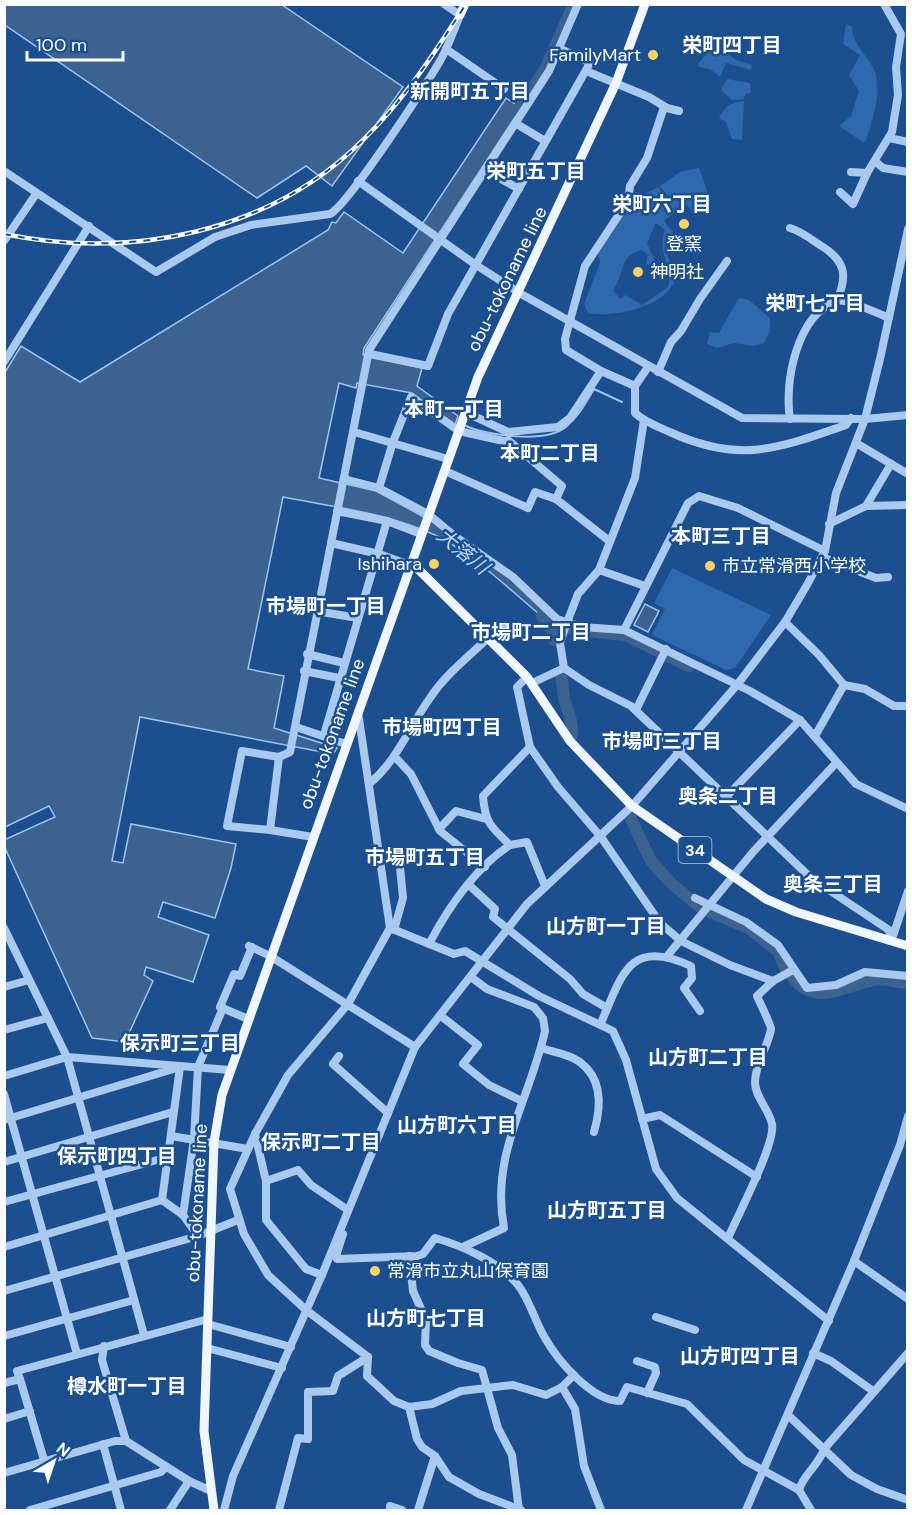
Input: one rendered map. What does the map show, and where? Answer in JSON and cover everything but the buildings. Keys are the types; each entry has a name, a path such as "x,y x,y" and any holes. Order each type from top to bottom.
{"main road":[{"path":"460,15 465,4"},
{"name":"obu-tokoname line","path":"214,1510 204,1449 214,1142 219,1107 270,956 486,358 562,203 616,83 645,4"},
{"name":"34","path":"411,564 529,680 570,741 632,806 766,899 796,912 908,946"}],"street":[{"path":"4,171 156,272 215,237 251,225 330,214 336,211 358,181 446,49 460,15 444,4"},
{"path":"313,837 227,826 242,751 279,757 290,752 307,654 369,350 549,71 578,4"},
{"path":"840,192 853,204 867,173 889,138 896,116 898,95 896,67 901,34 895,28 884,4"},
{"path":"370,354 428,366 448,314 590,63 559,48"},
{"path":"446,49 504,89"},
{"path":"586,70 664,107 679,111"},
{"path":"635,386 601,371 566,350 566,339 585,266 629,198 630,186 647,158 664,107"},
{"path":"515,123 545,141"},
{"path":"889,138 908,142"},
{"path":"876,162 883,168 908,172"},
{"path":"485,170 519,189"},
{"path":"851,172 867,173"},
{"path":"358,181 440,237 476,265 648,367 742,418 865,418 907,414"},
{"path":"4,241 36,194"},
{"path":"4,362 89,226"},
{"path":"790,228 833,252 838,259 843,279 837,300 826,306 796,346 787,403 790,419"},
{"path":"224,1510 233,1476 322,1275 416,1047 527,903 632,806 737,686 785,622 823,554 836,493 865,418 908,229"},
{"path":"658,372 671,342 681,332 700,299 727,261"},
{"path":"837,300 889,318"},
{"path":"648,367 635,386 633,408 644,420 684,438 733,452 795,443 846,425 851,418"},
{"path":"462,422 508,437 558,427 570,418 601,371"},
{"path":"379,488 393,442 411,397 462,422 508,437 562,486 556,499"},
{"path":"564,668 560,644 565,626 578,594 599,570 635,478 644,420"},
{"path":"354,432 448,459"},
{"path":"855,443 908,474"},
{"path":"866,506 891,464"},
{"path":"445,471 528,508 535,492 556,499 609,540"},
{"path":"344,479 379,488 428,516 513,577 565,626 624,630 800,720 856,784 908,809"},
{"path":"624,630 688,502 699,496 738,508 869,576 888,578"},
{"path":"829,524 866,506 908,505"},
{"path":"337,511 387,521 422,532"},
{"path":"324,735 387,521"},
{"path":"331,543 411,564"},
{"path":"599,570 645,586"},
{"path":"316,611 358,618"},
{"path":"785,622 819,655 844,685 865,689 894,706 908,706"},
{"path":"369,784 395,757 432,694 488,638"},
{"path":"636,710 666,650"},
{"path":"307,654 344,663"},
{"path":"773,981 730,965 681,941 653,915 632,879 601,837 558,787 530,747 517,687 529,680 564,668 636,710 811,878 889,930 891,940"},
{"path":"304,670 339,678"},
{"path":"815,736 844,685"},
{"path":"358,711 392,929"},
{"path":"727,796 800,720"},
{"path":"296,727 346,744"},
{"path":"486,819 483,796 530,747"},
{"path":"270,830 279,757"},
{"path":"395,757 411,774 439,829 485,867"},
{"path":"668,955 768,837 836,763"},
{"path":"439,829 456,811 486,819 510,845"},
{"path":"429,944 444,916 469,885 495,855 510,845 527,842 545,886"},
{"path":"368,1357 306,1310 268,1275 251,1248 238,1220 230,1189 255,1134 288,1075 348,1004 392,929 403,898 400,867"},
{"path":"469,885 495,909 494,917 570,979 583,994 607,1008"},
{"path":"891,940 908,891"},
{"path":"695,898 706,909 746,922 778,945 807,988 836,985 865,972 908,976"},
{"path":"4,928 8,944 29,980 67,1057 98,1177 144,1335"},
{"path":"392,929 454,954 465,951 539,996 601,1023 613,1031 620,1044 656,1169 664,1182 677,1197 829,1321"},
{"path":"248,1019 220,1006 234,974 240,976 251,946 416,1047"},
{"path":"601,1023 617,984 632,963 647,955 668,955 691,966 692,978 684,988 700,1011"},
{"path":"728,1238 757,1177 771,1137 772,1125 755,1084 756,1071 764,1057 771,1027 758,996 773,981 793,970"},
{"path":"463,1247 504,1228 501,1210 502,1163 545,1030 543,1018 534,1008 488,989 471,977"},
{"path":"4,987 29,980"},
{"path":"534,1008 539,996"},
{"path":"183,1215 194,1139 198,1067 223,1008"},
{"path":"441,1016 478,1045 463,1064 489,1085 522,1101"},
{"path":"4,1030 48,1018"},
{"path":"541,1048 580,1062 596,1081 600,1112 594,1132"},
{"path":"339,1056 333,1064 388,1113"},
{"path":"4,1076 67,1057 230,1070"},
{"path":"8,1119 78,1100 180,1067"},
{"path":"162,1200 180,1067"},
{"path":"4,1094 8,1119 45,1234 76,1354"},
{"path":"4,1162 173,1112"},
{"path":"642,1119 660,1115 757,1177"},
{"path":"746,1510 854,1261 894,1161 908,1116"},
{"path":"255,1134 267,1180 266,1220 306,1269 322,1275"},
{"path":"171,1136 248,1149"},
{"path":"4,1202 168,1157"},
{"path":"267,1180 298,1170 311,1185 348,1210"},
{"path":"162,1200 183,1215 198,1236"},
{"path":"4,1247 162,1200"},
{"path":"4,1292 198,1236 238,1220"},
{"path":"341,1230 344,1236 336,1256 337,1259 423,1254 435,1238 463,1247 516,1283 544,1338 574,1375 599,1396 617,1402 627,1387 687,1404 727,1446 763,1472 799,1491 811,1510"},
{"path":"409,1256 413,1291 426,1320 425,1345 429,1350 458,1363 479,1367 488,1388 498,1428 512,1455 520,1510"},
{"path":"854,1261 908,1299"},
{"path":"4,1336 134,1300"},
{"path":"656,1317 695,1330"},
{"path":"44,1460 17,1371 144,1335 208,1321 291,1347"},
{"path":"104,1346 102,1360 126,1441"},
{"path":"207,1348 282,1368"},
{"path":"813,1353 831,1361 873,1391"},
{"path":"799,1491 801,1484 821,1460 824,1449 908,1353"},
{"path":"368,1357 367,1376 394,1401 409,1407 432,1404 461,1391 513,1385 546,1395 562,1387 574,1375"},
{"path":"279,1510 298,1438 308,1439 308,1392 333,1391 338,1376 368,1357"},
{"path":"638,1361 655,1367 656,1373 647,1393"},
{"path":"4,1383 20,1379"},
{"path":"562,1387 575,1409 584,1466 601,1510"},
{"path":"409,1407 417,1439 422,1447 435,1456 451,1479 520,1510"},
{"path":"4,1419 30,1411"},
{"path":"788,1415 859,1480 908,1500"},
{"path":"4,1473 103,1444 126,1441 189,1482 209,1490"},
{"path":"103,1444 121,1510"},
{"path":"418,1510 435,1456"},
{"path":"30,1510 114,1487 161,1472 166,1467"},
{"path":"170,1510 189,1482"},
{"path":"390,1510 390,1506 402,1510"}],"shaded area":[{"path":"846,24 852,27 855,39 872,66 877,80 875,107 866,141 863,142 839,126 851,116 859,91 849,75 860,55 843,44"},
{"path":"715,43 736,60 752,65 751,70 726,63 720,77 710,69 699,67 698,64"},
{"path":"727,79 750,83 751,93 745,94 744,99 732,100 721,90"},
{"path":"744,101 742,140 732,139 726,122 719,118 729,105"},
{"path":"699,168 708,193 697,217 677,194 669,198 660,186 680,172"},
{"path":"658,187 669,200 677,197 681,207 664,221 673,232 665,246 674,272 674,281 661,297 637,309 610,314 588,313 584,304 600,263 597,250 635,192 644,194","holes":["656,223 665,230 663,246 669,274 668,287 642,305 625,295 620,299 613,290 625,261 629,256 642,250 648,255 646,263 652,268 655,261 647,243"]},
{"path":"739,298 749,300 770,318 770,331 764,343 753,346 734,343 717,348 707,344 710,332 719,333"},
{"path":"672,568 771,615 735,668 726,670 652,635 665,609 654,603"}],"water":[{"path":"5,4 282,5 403,87 332,186 306,166 257,198 5,25"},
{"path":"506,98 521,108 364,348 363,355 422,368 417,386 458,416 455,425 412,393 357,383 356,388 339,383 319,478 376,491 433,522 512,579 560,624 552,623 551,628 545,619 492,574 450,543 435,535 380,516 283,497 248,669 284,676 274,728 337,748 333,754 140,717 112,861 123,863 131,824 236,844 215,918 163,902 158,917 209,935 193,982 146,967 144,975 153,981 125,1042 92,1038 5,848 4,840 55,817 49,806 5,827 4,374 21,346 80,382 328,230 332,222 336,223 344,212 403,253"},
{"path":"645,604 659,611 648,632 634,625"}],"waterway":[{"path":"513,113 543,68 571,4"},
{"path":"464,425 501,435 546,435 558,432 567,426 582,409 594,389 622,402"},
{"name":"大落川","path":"542,616 554,633 554,640"},
{"path":"546,619 576,630 625,635 689,666"},
{"name":"大落川","path":"560,674 572,735"},
{"name":"大落川","path":"631,819 651,861 672,884 701,908 748,928 778,951 785,968"},
{"name":"大落川","path":"791,976 801,986 820,993 874,980 908,983"}],"railway":[{"path":"4,234 52,241 101,243 149,240 196,232 242,217 286,197 327,171 379,124 419,74 466,4"}],"place":[{"name":"FamilyMart","path":"653,55"},
{"name":"登窯","path":"684,224"},
{"name":"神明社","path":"638,272"},
{"name":"Ishihara","path":"434,564"},
{"name":"市立常滑西小学校","path":"710,566"},
{"name":"常滑市立丸山保育園","path":"375,1271"}],"district":[{"name":"栄町四丁目","path":"732,45"},
{"name":"新開町五丁目","path":"470,91"},
{"name":"栄町五丁目","path":"536,171"},
{"name":"栄町六丁目","path":"662,204"},
{"name":"栄町七丁目","path":"815,303"},
{"name":"本町一丁目","path":"454,409"},
{"name":"本町二丁目","path":"550,453"},
{"name":"本町三丁目","path":"721,536"},
{"name":"市場町一丁目","path":"326,606"},
{"name":"市場町二丁目","path":"531,632"},
{"name":"市場町四丁目","path":"442,727"},
{"name":"市場町三丁目","path":"662,741"},
{"name":"奥条二丁目","path":"728,796"},
{"name":"市場町五丁目","path":"425,857"},
{"name":"奥条三丁目","path":"833,884"},
{"name":"山方町一丁目","path":"606,926"},
{"name":"保示町三丁目","path":"180,1043"},
{"name":"山方町二丁目","path":"708,1057"},
{"name":"山方町六丁目","path":"457,1125"},
{"name":"保示町二丁目","path":"321,1142"},
{"name":"保示町四丁目","path":"117,1156"},
{"name":"山方町五丁目","path":"607,1210"},
{"name":"山方町七丁目","path":"426,1318"},
{"name":"山方町四丁目","path":"740,1356"},
{"name":"樽水町一丁目","path":"127,1386"}]}
